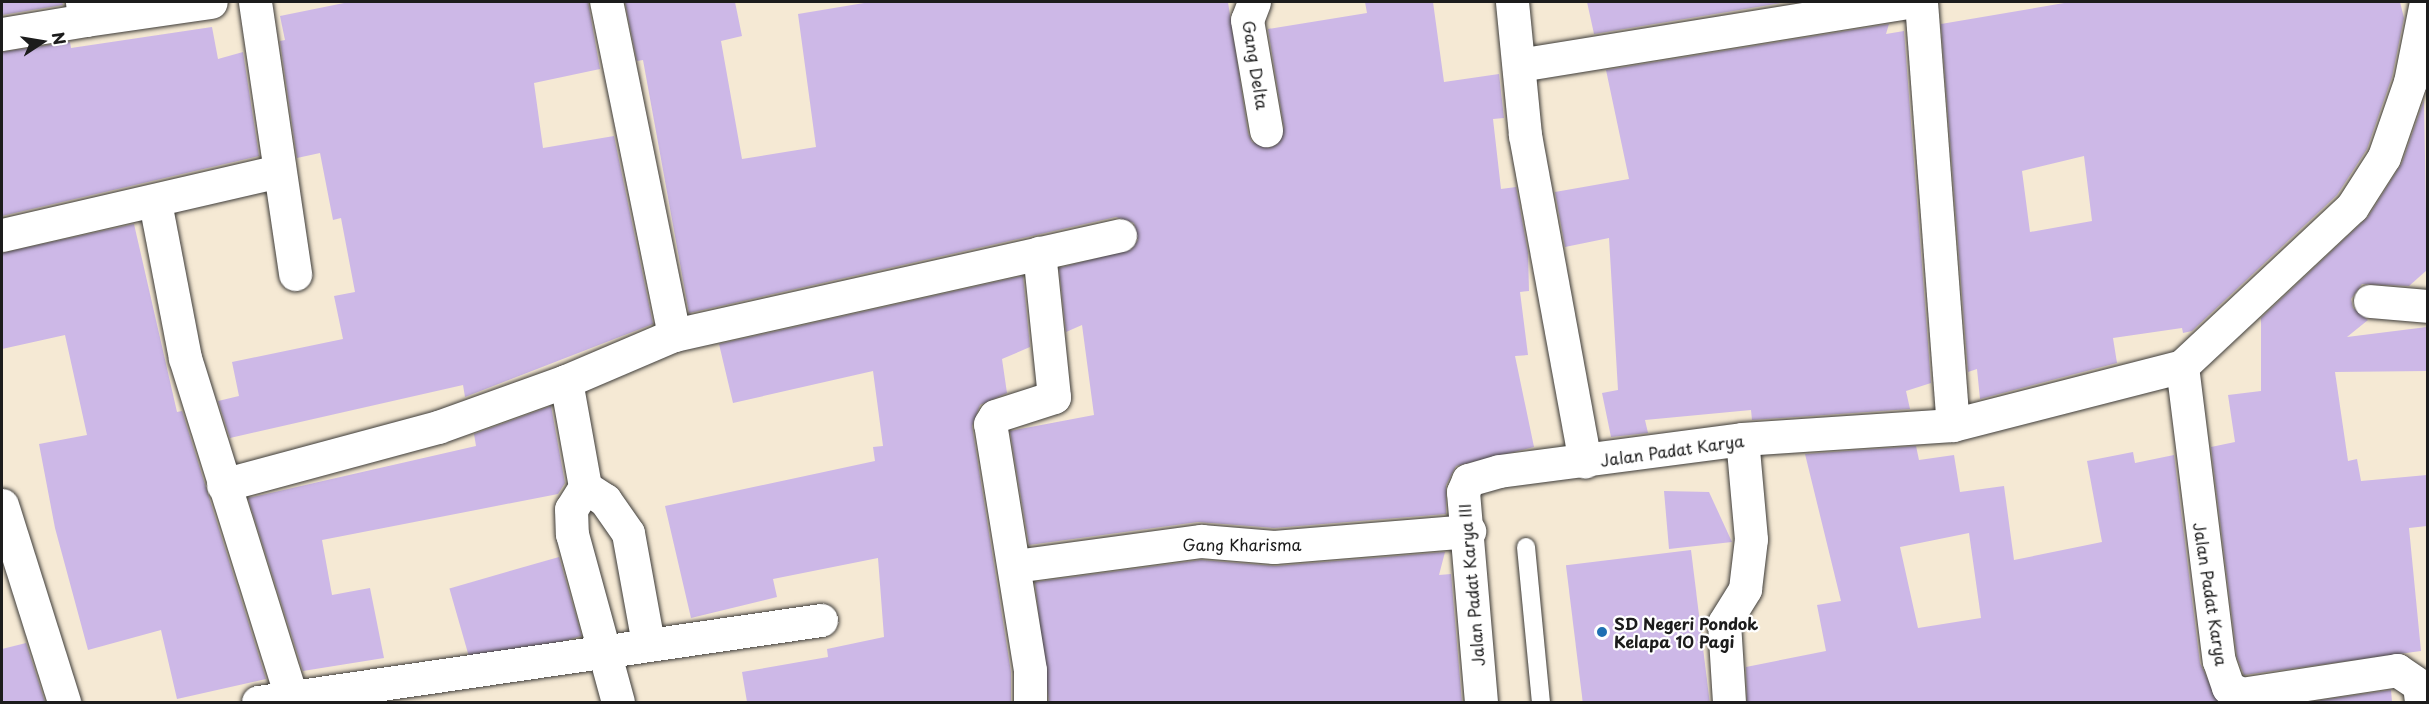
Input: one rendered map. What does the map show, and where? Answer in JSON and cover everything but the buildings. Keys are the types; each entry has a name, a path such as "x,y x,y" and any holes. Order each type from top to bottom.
{"street":[{"path":"2,34 84,11 212,2"},
{"path":"255,2 295,274"},
{"path":"606,2 674,335"},
{"name":"Gang Delta","path":"1254,2 1247,20 1266,130"},
{"name":"Jalan Padat Karya","path":"1512,2 1525,135 1585,462 1743,439 1953,425 2182,366 2352,207 2384,157 2410,82 2426,2"},
{"path":"1519,65 1907,2"},
{"path":"1922,2 1953,425"},
{"path":"2,235 156,202 279,171"},
{"path":"156,202 184,358 292,698"},
{"path":"223,485 438,427 566,381 674,335 1120,235"},
{"path":"1030,702 1015,566 990,423 995,416 1054,397 1039,253"},
{"path":"2370,301 2427,306"},
{"name":"Jalan Padat Karya","path":"2182,366 2219,661 2228,687 2241,698 2397,670 2420,685 2421,702"},
{"path":"566,381 585,487 571,509 572,534 618,702"},
{"path":"1730,702 1724,623 1745,589 1750,539 1743,439"},
{"name":"Jalan Padat Karya III","path":"1481,702 1469,531 1463,492 1468,480 1499,471 1585,462"},
{"path":"585,487 605,500 628,533 648,643"},
{"path":"2,505 64,702"},
{"name":"Gang Kharisma","path":"1015,566 1201,541 1274,547 1469,531"},
{"path":"258,702 648,643 821,620"}],"lane":[{"path":"1526,547 1541,702"}],"place":[{"name":"SD Negeri Pondok Kelapa 10 Pagi","path":"1602,632"}]}
